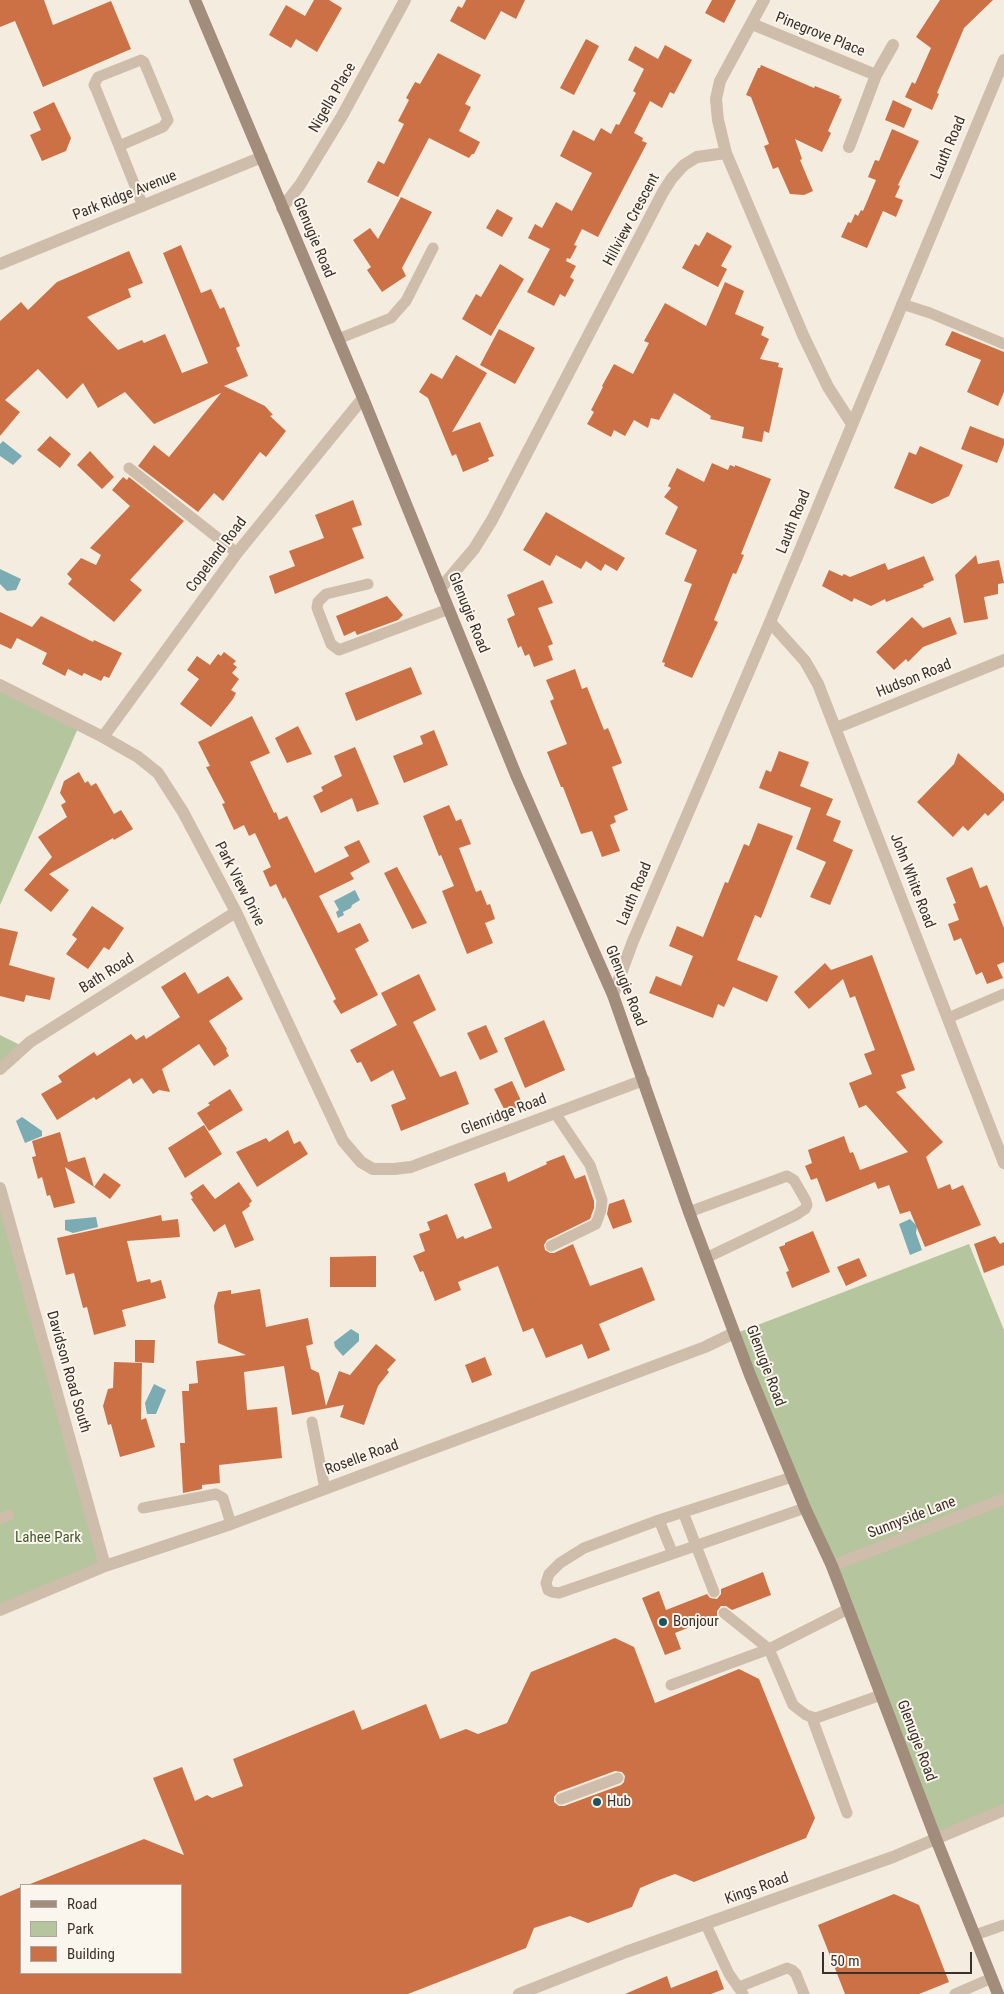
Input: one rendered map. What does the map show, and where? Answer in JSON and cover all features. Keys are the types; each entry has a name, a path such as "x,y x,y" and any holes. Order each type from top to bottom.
{"street":[{"name":"Glenugie Road","path":"194,0 363,398 516,775 613,995 689,1212 734,1333 805,1508 832,1566 936,1839 998,1994"},
{"name":"Nigella Place","path":"282,208 300,186 342,116 405,0"},
{"name":"Pinegrove Place","path":"726,153 718,120 716,99 718,90 728,65 764,0"},
{"name":"Pinegrove Place","path":"752,24 876,75"},
{"name":"Pinegrove Place","path":"849,147 876,75 893,45"},
{"name":"Lauth Road","path":"613,995 633,941 770,622 1004,60"},
{"path":"726,153 803,335 828,386 852,424"},
{"name":"Hillview Crescent","path":"440,589 474,549 492,520 672,178 684,164 697,158 726,153"},
{"name":"Park Ridge Avenue","path":"0,264 262,157"},
{"name":"Copeland Road","path":"103,737 237,553 363,398"},
{"name":"John White Road","path":"770,622 805,662 818,684 1004,1164"},
{"name":"Hudson Road","path":"836,728 1004,660"},
{"name":"Park View Drive","path":"0,685 103,737 138,757 158,773 183,812 236,912 344,1141 361,1162 373,1169"},
{"name":"Bath Road","path":"0,1069 30,1042 236,912"},
{"name":"Glenridge Road","path":"373,1169 410,1167 644,1080"},
{"name":"Davidson Road South","path":"0,1188 105,1566"},
{"name":"Roselle Road","path":"0,1610 105,1566 231,1524 706,1347 734,1333"},
{"name":"Sunnyside Lane","path":"832,1566 1004,1499"},
{"name":"Kings Road","path":"519,1994 607,1960 893,1857 1004,1810"}],"lane":[{"path":"119,146 163,127 168,120 144,62 141,60 98,77 95,82 96,90 143,206"},
{"path":"338,339 391,318 406,301 433,248"},
{"path":"902,304 1004,344"},
{"path":"129,468 237,553"},
{"path":"368,584 326,594 318,602 317,608 330,644 338,650 449,609"},
{"path":"948,1018 1004,994"},
{"path":"551,1246 596,1224 602,1200 590,1165 555,1113"},
{"path":"689,1212 787,1176 794,1180 806,1201 805,1209 796,1215 706,1258"},
{"path":"312,1422 324,1489"},
{"path":"792,1477 659,1520 584,1548 560,1563 549,1574 546,1583 548,1590 559,1592 805,1508"},
{"path":"144,1508 216,1494 223,1498 231,1524"},
{"path":"683,1512 714,1592"},
{"path":"659,1520 672,1552"},
{"path":"671,1685 769,1649 848,1609"},
{"path":"724,1613 769,1649 794,1705 800,1712 816,1718 881,1696"},
{"path":"812,1718 847,1813"},
{"path":"561,1798 618,1778"},
{"path":"706,1925 729,1974 741,1990 782,1969 789,1968 796,1974 804,1994"},
{"path":"975,1935 1004,1925"},
{"path":"955,1994 992,1978"}],"green space":[{"path":"0,683 79,726 0,905"},
{"path":"0,1035 24,1047 0,1070"},
{"name":"Lahee Park","path":"0,1185 106,1567 0,1609"},
{"path":"969,1244 1004,1330 1004,1809 936,1839 734,1334"}],"water":[{"path":"3,441 22,456 13,465 0,456 0,444"},
{"path":"0,569 21,579 16,590 7,591 0,584"},
{"path":"355,890 360,900 338,918 336,912 339,910 334,901"},
{"path":"22,1117 42,1131 42,1136 25,1143 16,1121"},
{"path":"96,1217 98,1227 73,1233 65,1230 65,1220"},
{"path":"910,1219 917,1226 916,1233 922,1250 910,1255 899,1224"},
{"path":"351,1329 359,1334 359,1341 343,1356 335,1347 334,1342"},
{"path":"154,1384 166,1390 156,1414 147,1414 145,1403"}],"building":[{"path":"0,0 44,0 53,25 111,1 131,49 43,87 15,21 0,27"},
{"path":"314,0 329,0 342,8 317,52 296,39 291,48 269,35 286,5 305,16"},
{"path":"466,0 525,0 516,19 501,11 485,40 450,21 458,6 462,8"},
{"path":"712,0 736,0 724,23 705,13"},
{"path":"940,0 993,0 964,28 937,93 939,94 932,110 905,97 912,82 915,84 931,48 916,37"},
{"path":"586,39 599,46 574,95 560,88"},
{"path":"665,45 692,60 674,94 670,92 662,108 650,101 634,133 643,138 642,141 647,143 598,237 582,229 574,245 577,246 570,259 567,258 566,261 576,266 570,277 574,280 565,297 560,294 554,306 527,292 550,249 528,238 535,224 542,228 556,202 572,211 592,173 560,156 573,130 594,141 601,128 611,134 616,124 619,125 636,93 633,91 644,69 628,60 635,46 658,59"},
{"path":"438,53 481,75 465,104 471,107 459,131 480,142 474,154 469,158 429,138 398,197 367,182 378,161 384,164 404,124 398,121 409,100 406,98 415,82 420,84"},
{"path":"761,65 814,88 815,86 840,96 839,98 842,99 828,131 831,133 822,152 795,139 802,159 800,160 813,191 804,195 790,194 778,167 773,169 764,146 769,144 751,97 746,95"},
{"path":"893,100 912,109 904,128 885,120"},
{"path":"54,102 71,138 66,151 42,161 30,135 41,130 33,112"},
{"path":"892,129 919,141 898,185 900,186 895,197 903,200 896,217 883,211 867,248 841,237 848,222 851,223 855,214 858,216 861,210 863,211 876,180 868,177 875,160 879,161"},
{"path":"401,197 432,212 402,268 406,276 382,292 367,270 371,267 353,240 370,228 378,239"},
{"path":"497,209 513,218 502,237 486,228"},
{"path":"707,232 732,246 721,266 727,269 718,287 682,268 695,244 699,246"},
{"path":"181,245 201,293 211,289 220,309 224,307 240,346 236,348 248,376 224,386 265,406 273,415 270,416 286,431 266,457 260,452 223,501 214,493 198,512 138,466 154,445 169,457 221,393 154,424 125,392 98,408 83,383 67,399 38,369 5,400 20,412 0,436 0,321 21,302 28,310 57,282 129,251 143,283 128,289 131,297 87,317 118,350 142,340 144,343 165,334 182,373 208,363 163,253"},
{"path":"500,264 524,279 491,336 462,319 476,294 481,297"},
{"path":"725,282 744,291 735,314 764,327 761,335 769,339 760,359 779,363 778,367 783,368 769,433 764,431 762,442 742,438 744,427 710,419 711,416 674,393 659,420 651,418 648,428 634,420 625,436 614,430 611,437 587,424 594,412 591,410 614,364 633,374 649,343 644,341 665,303 706,326"},
{"path":"499,329 535,348 515,384 480,365"},
{"path":"952,331 1004,352 1004,392 998,406 967,392 981,360 945,345"},
{"path":"456,355 487,373 452,432 480,422 494,456 488,458 489,461 463,472 456,454 452,456 428,398 419,392 431,373 442,379"},
{"path":"970,426 1004,439 1004,445 997,463 961,449"},
{"path":"50,436 71,454 60,468 37,450"},
{"path":"920,446 963,465 949,496 932,504 894,488 909,452 916,455"},
{"path":"90,451 114,477 102,489 77,465"},
{"path":"712,463 728,470 730,465 735,467 735,465 771,479 741,554 744,555 736,574 733,573 714,620 718,622 692,678 664,666 665,663 662,662 692,584 684,581 697,550 665,534 678,507 664,497 671,488 668,486 677,468 704,482"},
{"path":"123,477 127,480 129,477 184,521 130,580 142,590 114,622 68,584 72,579 67,574 81,558 96,565 101,555 90,548 130,506 112,490"},
{"path":"353,500 362,525 352,528 364,558 275,594 269,576 295,566 289,551 324,538 315,515"},
{"path":"546,512 625,558 617,571 605,564 601,571 586,561 581,569 556,555 550,566 523,550"},
{"path":"976,555 978,564 999,560 1004,583 998,584 998,594 984,597 988,619 964,623 955,575"},
{"path":"924,556 934,580 923,585 924,587 886,602 885,599 871,606 854,598 852,602 822,586 829,570 842,576 844,574 850,577 885,563 888,570"},
{"path":"543,580 553,603 538,608 553,644 548,646 553,660 534,667 529,654 525,656 521,646 518,648 507,619 515,615 507,595"},
{"path":"387,596 403,615 398,620 357,635 355,631 344,636 336,616"},
{"path":"0,612 32,627 41,616 93,642 94,640 122,653 109,678 104,676 101,681 84,673 82,676 68,669 65,676 42,664 47,653 17,638 11,649 0,644"},
{"path":"912,617 923,628 950,617 957,634 923,647 908,662 906,659 894,670 876,652"},
{"path":"224,652 236,661 233,664 237,667 232,673 239,679 231,690 236,693 233,699 211,727 180,704 199,679 187,670 197,656 210,665 218,654 221,656"},
{"path":"411,667 422,694 356,721 345,693"},
{"path":"575,669 582,689 587,687 604,730 608,728 622,763 612,767 628,810 614,816 616,822 610,825 620,851 602,857 592,831 581,834 547,752 567,744 550,701 554,699 546,680"},
{"path":"252,716 270,753 250,762 274,813 276,812 279,820 287,816 315,873 349,856 344,847 359,840 370,862 350,873 354,879 319,896 338,933 360,923 369,941 355,949 378,995 341,1014 333,1001 336,999 285,897 283,899 276,884 270,887 263,871 271,867 255,833 249,836 244,825 234,830 222,804 225,803 206,767 210,766 198,742"},
{"path":"298,726 312,754 287,763 275,738"},
{"path":"434,730 448,765 404,783 393,756 423,744 420,736"},
{"path":"355,747 379,804 357,812 352,798 321,813 313,796 323,791 321,787 342,776 334,756"},
{"path":"779,751 809,762 800,786 833,799 826,815 841,821 833,841 853,850 830,905 810,897 826,862 796,849 811,808 759,788 766,770 771,772"},
{"path":"958,753 1004,794 1004,800 988,816 985,813 968,831 963,826 953,837 917,802 954,764"},
{"path":"79,772 85,783 88,781 91,786 96,783 114,814 121,810 133,829 114,840 113,838 49,874 69,890 51,912 24,890 52,857 38,837 67,817 61,805 66,802 60,793 64,781"},
{"path":"449,805 456,821 461,819 471,844 459,848 476,892 481,890 487,905 490,904 495,919 485,923 493,943 467,954 442,891 454,886 441,855 439,856 423,816"},
{"path":"758,823 793,836 761,918 755,915 737,960 778,976 767,1002 733,987 724,1007 718,1004 713,1018 649,993 656,976 681,986 693,956 669,946 677,926 703,937 725,882 728,883 744,844 749,846"},
{"path":"397,867 427,923 412,929 384,873"},
{"path":"972,867 980,888 987,885 1004,928 1004,962 997,965 1003,978 987,984 982,972 976,975 961,938 954,941 948,924 959,920 953,904 956,903 946,878"},
{"path":"92,906 124,928 109,950 104,947 88,969 66,954 77,939 72,935"},
{"path":"0,928 18,932 9,965 55,978 50,1000 26,995 24,1002 0,996"},
{"path":"872,955 915,1070 901,1075 906,1088 896,1092 943,1142 926,1157 938,1189 950,1184 952,1190 963,1185 981,1225 925,1247 910,1211 900,1214 889,1185 878,1189 875,1182 826,1202 817,1178 811,1180 805,1166 812,1163 808,1150 844,1136 850,1153 853,1152 860,1170 908,1152 866,1105 859,1108 849,1083 872,1074 864,1054 875,1050 855,996 850,998 843,979 809,1009 794,992 825,963 831,970"},
{"path":"185,972 198,994 228,976 243,999 209,1021 227,1049 229,1056 214,1066 199,1044 162,1069 170,1092 159,1090 153,1094 142,1078 133,1084 130,1078 96,1100 94,1097 57,1120 41,1094 62,1082 58,1076 94,1052 97,1056 131,1034 136,1040 144,1035 146,1039 180,1017 161,987"},
{"path":"419,974 436,1010 413,1022 440,1077 456,1071 469,1104 401,1131 391,1105 406,1099 393,1070 371,1082 361,1062 357,1063 350,1050 397,1025 381,993"},
{"path":"544,1020 565,1070 525,1088 504,1038"},
{"path":"486,1025 498,1052 480,1060 467,1033"},
{"path":"512,1081 523,1105 506,1113 494,1089"},
{"path":"230,1089 243,1110 209,1131 197,1113 210,1105 208,1103"},
{"path":"204,1125 222,1154 185,1178 168,1148"},
{"path":"288,1130 294,1144 300,1141 308,1154 257,1187 236,1152 266,1138 269,1142"},
{"path":"60,1132 68,1162 85,1157 94,1187 65,1167 75,1203 54,1208 50,1195 47,1196 42,1177 38,1179 32,1157 36,1156 32,1141"},
{"path":"564,1155 575,1179 585,1175 594,1201 594,1208 590,1219 547,1240 544,1245 545,1250 554,1253 573,1244 590,1286 642,1267 655,1300 599,1324 610,1350 588,1359 582,1344 546,1358 533,1328 523,1332 498,1266 458,1282 461,1290 435,1301 423,1271 420,1272 413,1256 425,1251 419,1234 430,1230 427,1222 447,1214 457,1239 463,1236 465,1239 492,1228 474,1184 505,1172 508,1182 547,1164 546,1162"},
{"path":"104,1173 121,1185 110,1199 94,1187"},
{"path":"239,1182 252,1201 249,1204 250,1206 242,1212 254,1240 235,1248 225,1224 214,1232 191,1199 193,1198 190,1193 203,1184 215,1199"},
{"path":"624,1199 632,1222 613,1229 607,1214 609,1204"},
{"path":"161,1215 162,1221 178,1219 180,1237 127,1241 137,1282 150,1279 151,1283 161,1280 166,1298 122,1310 126,1326 94,1335 87,1307 83,1308 74,1273 66,1275 57,1238"},
{"path":"813,1231 830,1272 792,1288 786,1272 789,1271 779,1247"},
{"path":"995,1236 1000,1244 1004,1242 1004,1265 984,1273 974,1244"},
{"path":"376,1256 376,1287 330,1287 330,1257"},
{"path":"859,1258 867,1276 846,1286 837,1267"},
{"path":"260,1289 266,1327 308,1318 313,1344 306,1346 311,1369 319,1373 326,1406 339,1371 350,1375 376,1344 396,1360 387,1370 389,1372 378,1386 364,1425 340,1417 344,1405 292,1415 284,1366 244,1372 247,1410 277,1407 282,1458 219,1465 220,1483 202,1485 202,1489 183,1493 180,1443 185,1443 182,1391 189,1391 189,1384 198,1383 196,1361 246,1355 218,1343 214,1306 218,1292 231,1290 231,1294"},
{"path":"135,1340 155,1340 154,1363 135,1362"},
{"path":"485,1357 492,1375 472,1383 465,1365"},
{"path":"114,1362 142,1363 141,1420 146,1418 155,1447 120,1457 111,1424 108,1425 103,1406 108,1389 113,1388"},
{"path":"763,1572 771,1595 732,1610 726,1606 721,1606 717,1611 717,1616 675,1633 681,1649 665,1655 642,1598 659,1591 666,1610 707,1594 710,1598 717,1599 721,1594 721,1589"},
{"path":"615,1638 634,1647 655,1703 739,1669 759,1679 815,1818 806,1838 694,1882 675,1874 659,1880 640,1888 632,1907 588,1923 570,1916 534,1928 526,1948 408,1994 0,1994 0,1896 20,1887 20,1974 182,1974 182,1884 30,1884 144,1839 184,1855 153,1778 182,1767 195,1801 207,1795 212,1798 243,1786 233,1759 354,1710 362,1730 426,1704 440,1739 466,1729 478,1734 507,1723 531,1672","holes":["615,1771 622,1772 625,1776 624,1782 621,1785 564,1806 559,1806 554,1802 554,1797 558,1792"]},
{"path":"894,1894 919,1905 949,1982 919,1994 845,1994 818,1925"},
{"path":"717,1970 724,1989 711,1994 625,1994 667,1976 671,1988"}],"place":[{"name":"Bonjour","path":"663,1622"},
{"name":"Hub","path":"597,1802"}]}
